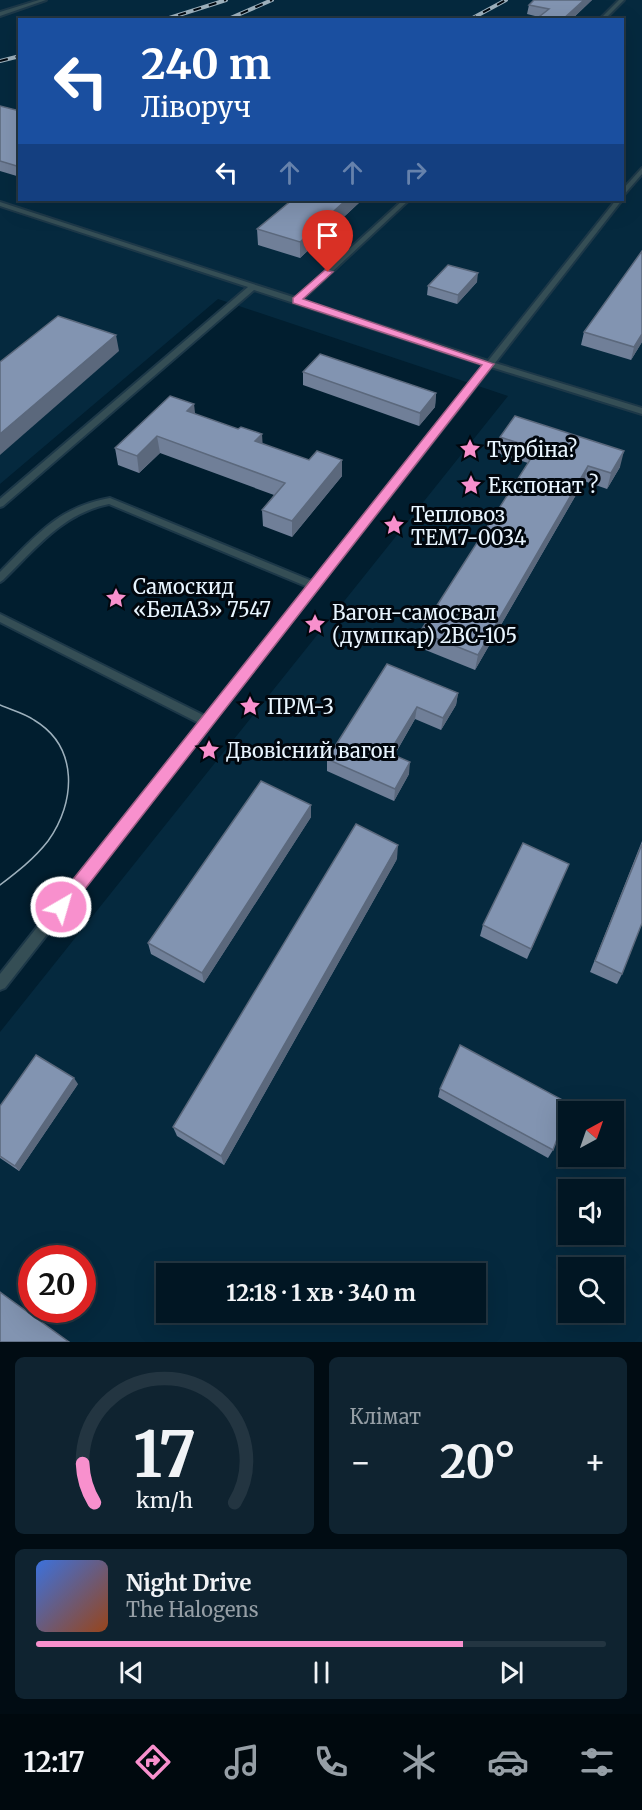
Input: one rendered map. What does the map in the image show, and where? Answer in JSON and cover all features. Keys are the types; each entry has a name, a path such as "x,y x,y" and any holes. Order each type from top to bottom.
{"lane":[{"path":"0,14 44,0"},
{"path":"603,18 622,0"},
{"path":"624,192 642,170"},
{"path":"297,300 405,201"},
{"path":"0,984 312,585 618,201"},
{"path":"0,204 489,364 642,411"},
{"path":"0,504 254,286"},
{"path":"0,578 66,514 92,502 110,501 312,585"},
{"path":"0,618 205,721"}],"shaded area":[{"path":"0,0 642,0 642,1342 0,1342 0,1032 508,396 218,299 0,484"}],"building":[{"path":"534,0 584,0 564,18 538,18 549,9 529,5"},
{"path":"0,106 18,110 18,166 0,161"},
{"path":"291,201 345,201 300,242 257,229"},
{"path":"642,251 642,334 634,347 584,332"},
{"path":"448,265 478,273 458,295 428,286"},
{"path":"58,316 116,335 0,434 0,362"},
{"path":"320,354 436,393 420,413 303,372"},
{"path":"170,396 194,404 187,411 238,429 241,427 262,434 255,441 309,460 317,451 342,460 292,521 262,510 285,483 157,436 137,456 115,448"},
{"path":"515,416 624,451 611,473 588,466 478,655 420,632 537,449 500,437"},
{"path":"387,664 458,693 443,718 417,707 389,753 410,762 395,789 327,759"},
{"path":"261,781 311,805 202,973 148,943"},
{"path":"356,824 398,845 221,1156 173,1127"},
{"path":"523,843 569,864 531,949 483,925"},
{"path":"642,844 642,923 622,974 595,961"},
{"path":"460,1045 564,1101 558,1101 558,1136 553,1150 440,1089"},
{"path":"36,1055 74,1078 15,1166 0,1156 0,1106"},
{"path":"0,1292 18,1305 18,1323 43,1323 69,1342 0,1342"}],"tram line":[{"path":"0,705 22,713 49,731 66,760 68,776 68,793 64,809 48,841 0,885"}],"railway":[{"path":"169,18 226,0"},
{"path":"231,18 272,0"},
{"path":"473,18 506,0"},
{"path":"0,61 18,56"}],"place":[{"name":"Турбіна?","path":"470,449"},
{"name":"Експонат ?","path":"471,485"},
{"name":"Тепловоз ТЕМ7-0034","path":"394,525"},
{"name":"Самоскид «БелАЗ» 7547","path":"116,598"},
{"name":"Вагон-самосвал (думпкар) 2ВС-105","path":"315,624"},
{"name":"ПРМ-3","path":"250,706"},
{"name":"Двовісний вагон","path":"209,750"}],"route":[{"path":"61,907 312,585 489,364 297,300 328,272"}]}
